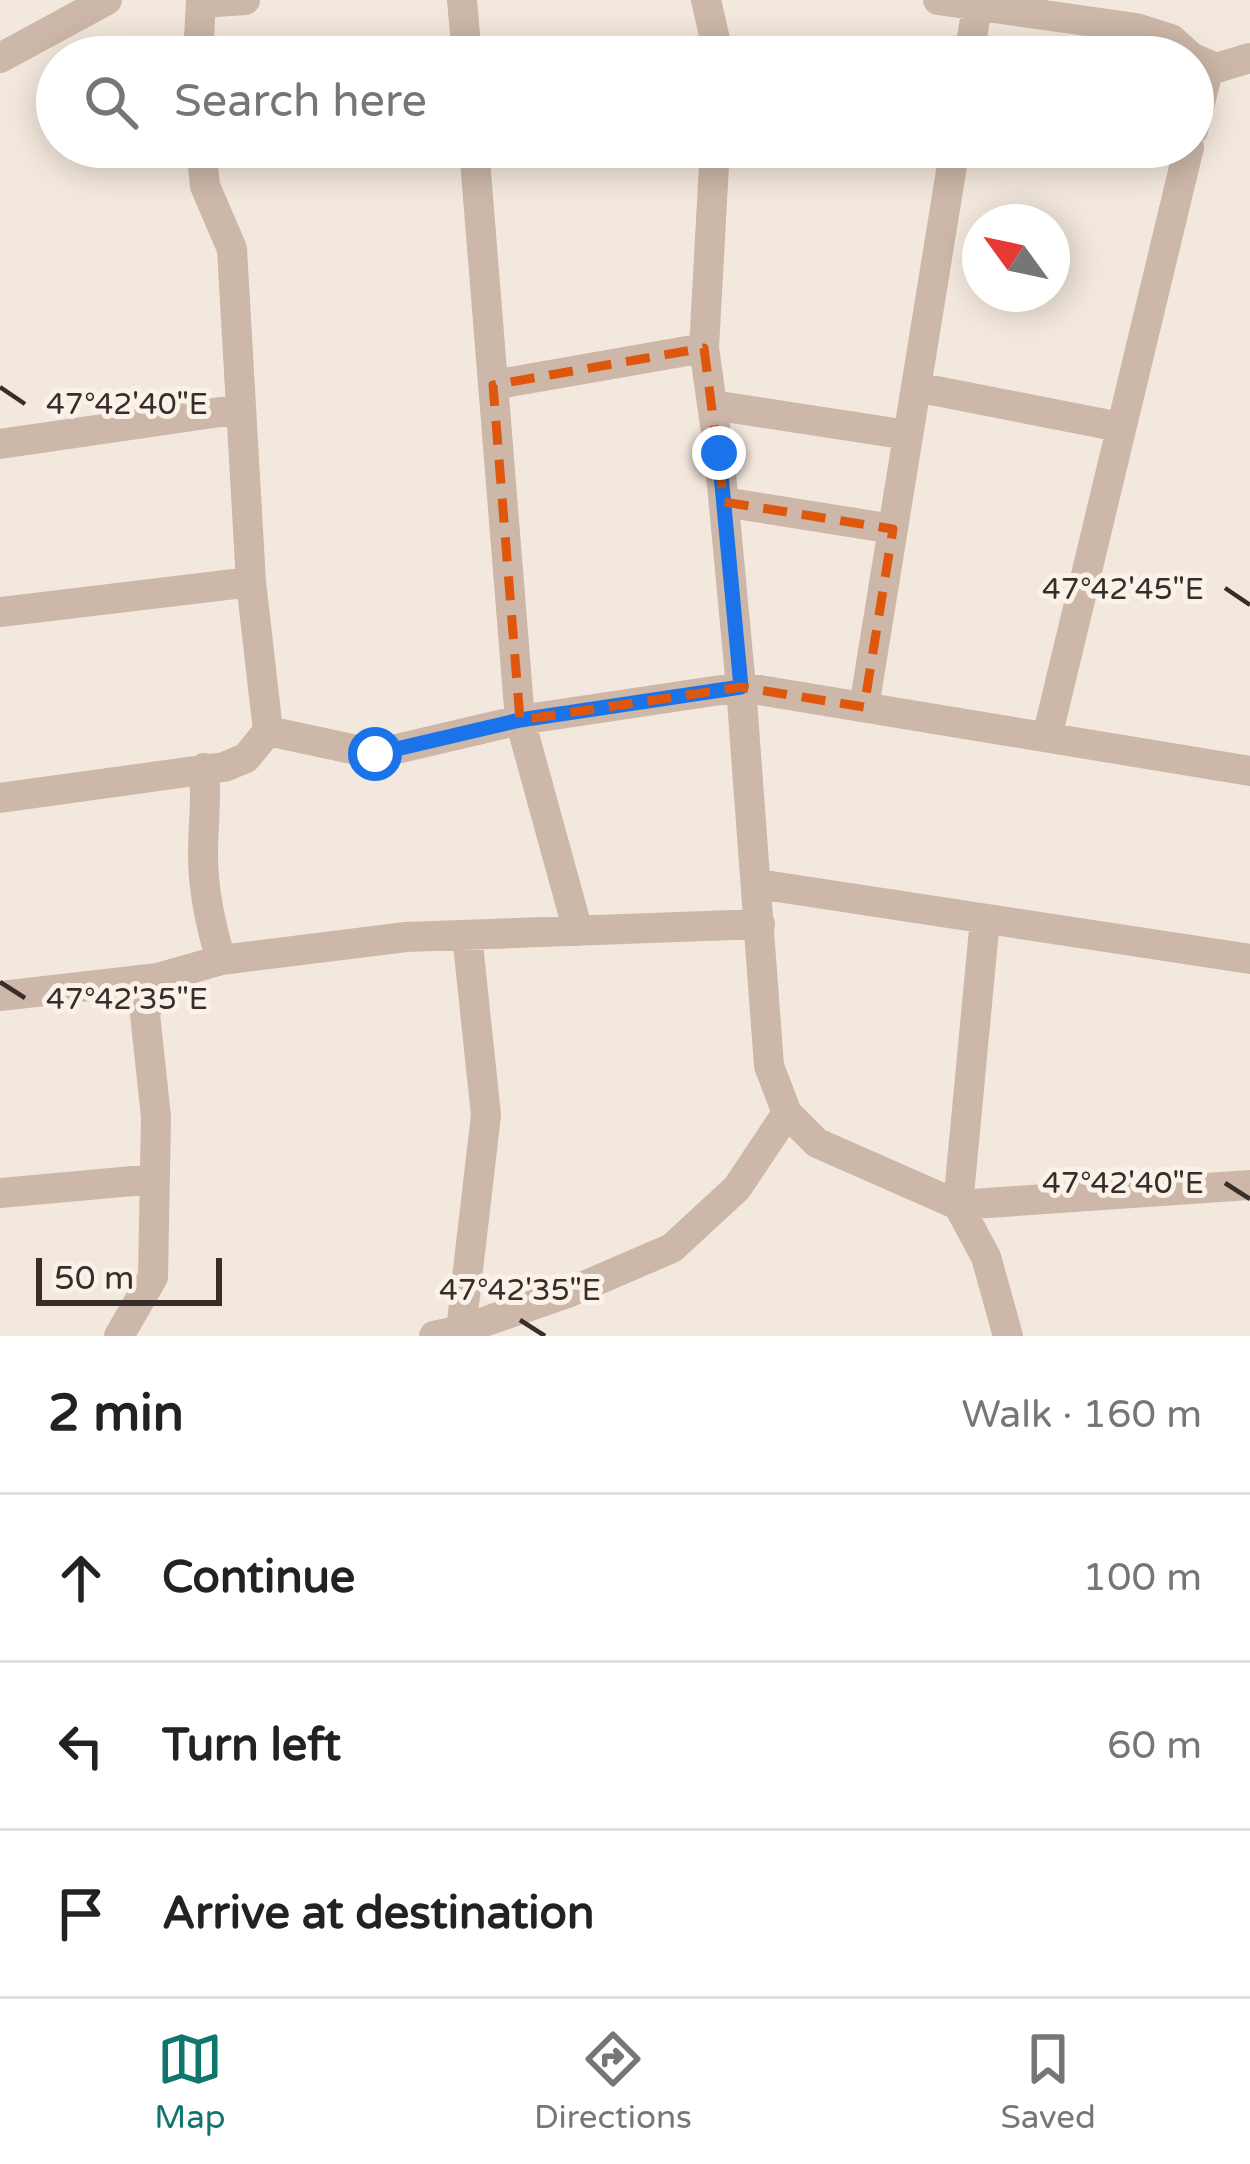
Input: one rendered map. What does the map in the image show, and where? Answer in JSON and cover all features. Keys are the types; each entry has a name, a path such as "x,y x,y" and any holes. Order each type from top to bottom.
{"street":[{"path":"41,36 107,0"},
{"path":"199,36 201,2 245,0"},
{"path":"462,0 465,36"},
{"path":"706,0 714,36"},
{"path":"942,1 1136,28 1161,36"},
{"path":"972,36 977,6"},
{"path":"0,58 36,38"},
{"path":"1214,60 1250,58"},
{"path":"0,798 224,767 246,758 268,731 251,582 232,249 205,186 203,168"},
{"path":"476,168 520,720 578,931"},
{"path":"714,168 704,348 741,687 769,1066 787,1113 818,1143 958,1205 1250,1185"},
{"path":"864,707 952,168"},
{"path":"1047,737 1184,168"},
{"path":"493,385 704,348"},
{"path":"916,387 1120,427"},
{"path":"712,405 908,435"},
{"path":"0,444 241,410"},
{"path":"724,502 893,530"},
{"path":"0,611 251,582"},
{"path":"268,731 375,754 520,720 741,687 1250,771"},
{"path":"204,767 207,800 202,858 221,960"},
{"path":"758,884 1250,959"},
{"path":"985,919 958,1205 986,1257 1007,1336"},
{"path":"0,996 158,978 221,960 406,938 760,924"},
{"path":"466,935 486,1115 447,1333 570,1292 672,1248 737,1188 787,1113"},
{"path":"119,1336 153,1277 156,1117 145,1014 158,978"},
{"path":"0,1193 155,1179"}],"highlighted area":[{"path":"704,348 724,502 893,529 864,707 741,687 520,720 493,385"}],"route":[{"path":"375,754 520,720 741,687 719,453"}]}
